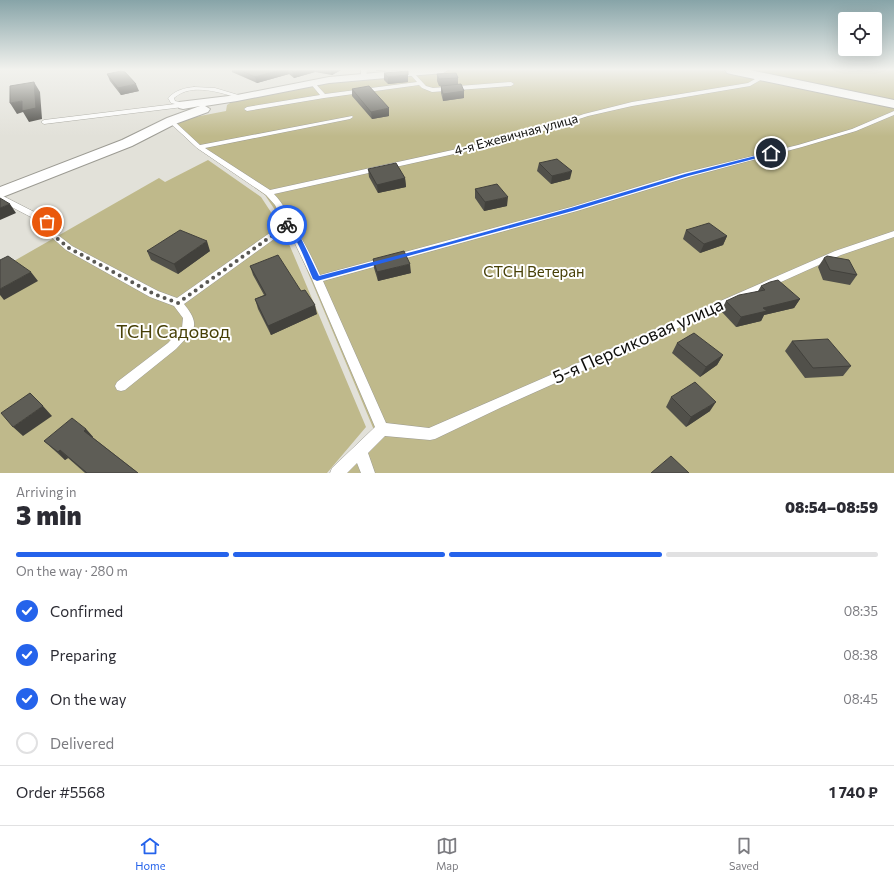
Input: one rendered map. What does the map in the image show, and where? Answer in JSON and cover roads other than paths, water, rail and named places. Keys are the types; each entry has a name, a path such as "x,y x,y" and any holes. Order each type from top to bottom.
{"main road":[{"path":"836,92 894,104"}],"street":[{"path":"0,193 127,143 171,121 240,97 260,92"},
{"path":"184,105 240,97"}],"lane":[{"path":"175,92 171,98 173,102 184,105"},
{"path":"229,92 240,97"},
{"path":"322,92 324,96"},
{"path":"247,109 353,92"},
{"name":"4-я Ежевичная улица","path":"269,193 490,144 535,132 586,115 632,104 703,92"},
{"path":"44,122 184,105"},
{"path":"317,279 566,211 686,175 800,146 854,130 894,113"},
{"path":"199,147 350,117"},
{"path":"171,121 199,147 269,193 279,204 296,234 382,429 337,473"},
{"path":"0,198 59,228 53,235 69,248 154,294 178,303 188,318 188,329 172,346 121,386"},
{"path":"178,303 289,224"},
{"name":"5-я Персиковая улица","path":"382,429 430,434 831,256 894,234"},
{"path":"360,451 368,473"}],"park label":[{"name":"СТСН Ветеран","path":"534,272"},
{"name":"ТСН Садовод","path":"173,332"}]}
